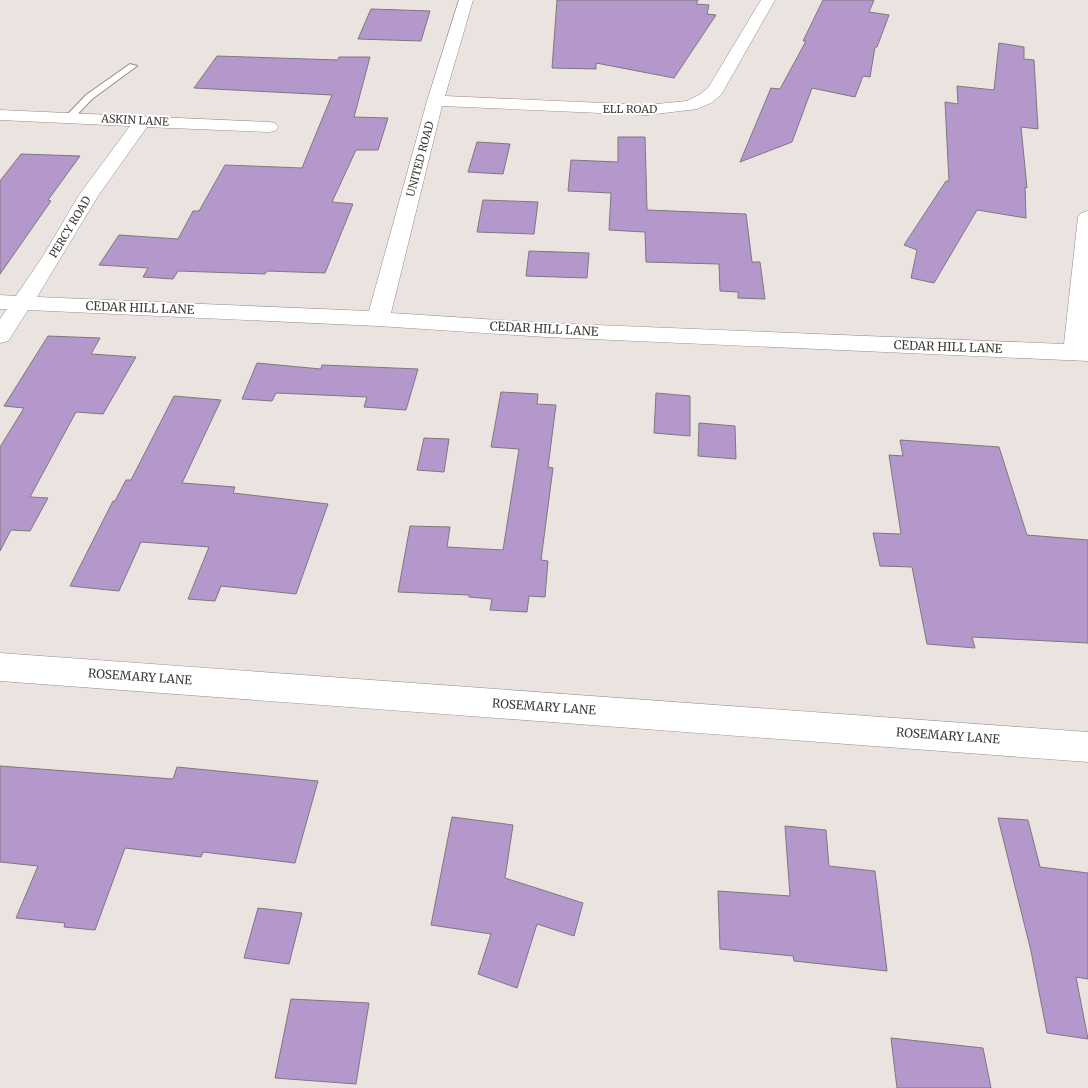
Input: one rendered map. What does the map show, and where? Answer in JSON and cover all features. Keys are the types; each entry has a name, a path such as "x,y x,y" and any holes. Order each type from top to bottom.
{"street":[{"name":"UNITED ROAD","path":"378,319 435,101 466,0"},
{"name":"ELL ROAD","path":"435,101 616,110 672,108 691,105 705,99 715,91 768,0"},
{"name":"ASKIN LANE","path":"0,114 269,127"},
{"name":"PERCY ROAD","path":"0,336 54,256 88,195 143,120"},
{"path":"1082,353 1076,330 1088,228"},
{"name":"CEDAR HILL LANE","path":"0,302 378,319 546,330 1082,353"},
{"name":"ROSEMARY LANE","path":"0,667 1088,746"}],"lane":[{"path":"70,117 89,97 132,66"}],"building":[{"path":"557,0 698,0 696,4 709,5 707,14 716,15 674,78 596,63 596,69 552,68"},
{"path":"823,0 874,0 869,12 889,15 877,47 875,47 870,77 863,76 855,97 812,88 792,142 740,162 771,88 780,89 806,41 803,41"},
{"path":"371,9 430,11 421,41 358,39"},
{"path":"999,43 1024,47 1024,59 1034,60 1038,129 1021,127 1027,188 1025,187 1026,218 977,210 934,283 911,278 917,250 904,245 946,181 949,181 945,102 958,104 957,86 994,90"},
{"path":"217,56 338,60 339,57 370,57 354,117 388,118 378,150 356,150 332,202 353,204 325,273 267,271 265,274 178,271 173,279 143,277 148,268 99,265 119,235 178,239 193,211 199,211 225,165 302,168 332,95 194,88"},
{"path":"618,137 645,137 647,210 746,214 752,262 760,262 765,299 738,298 738,292 720,291 719,264 646,262 645,232 609,230 611,193 568,191 571,160 618,162"},
{"path":"477,142 510,144 503,174 468,172"},
{"path":"21,154 80,156 48,200 51,201 0,274 0,181"},
{"path":"483,200 538,202 534,234 477,232"},
{"path":"529,251 589,253 587,278 526,276"},
{"path":"48,336 100,338 91,354 136,357 103,414 76,412 30,497 48,498 30,531 11,530 0,551 0,447 24,408 4,406"},
{"path":"257,363 321,369 322,365 418,369 406,410 364,407 367,397 276,393 272,401 242,399"},
{"path":"501,392 538,394 537,404 556,405 548,467 553,468 541,560 548,561 545,597 529,596 527,612 490,610 492,599 469,597 469,595 398,592 410,526 450,527 447,547 503,550 519,449 491,447"},
{"path":"656,393 690,396 690,436 654,433"},
{"path":"174,396 221,400 182,483 235,487 233,493 328,504 296,594 221,586 215,601 188,599 209,547 141,542 119,591 70,586 113,501 115,501 126,480 131,480"},
{"path":"699,423 735,426 736,459 698,456"},
{"path":"424,438 449,439 444,472 417,470"},
{"path":"900,440 999,447 1027,535 1088,540 1088,643 972,637 975,648 927,644 912,567 880,566 873,533 901,534 889,455 903,456"},
{"path":"0,766 173,779 177,767 318,781 295,863 203,852 201,857 125,848 95,930 64,927 65,923 16,918 38,866 0,862"},
{"path":"452,817 513,825 505,878 583,903 574,936 537,924 517,988 478,974 491,934 431,925"},
{"path":"998,818 1028,820 1040,867 1088,873 1088,979 1076,977 1088,1039 1047,1033 1031,951"},
{"path":"785,826 826,830 829,866 875,871 887,971 794,961 793,956 720,949 718,891 790,896"},
{"path":"258,908 302,913 289,964 244,958"},
{"path":"291,999 369,1003 356,1084 275,1078"},
{"path":"891,1038 983,1048 991,1088 897,1088"}]}
